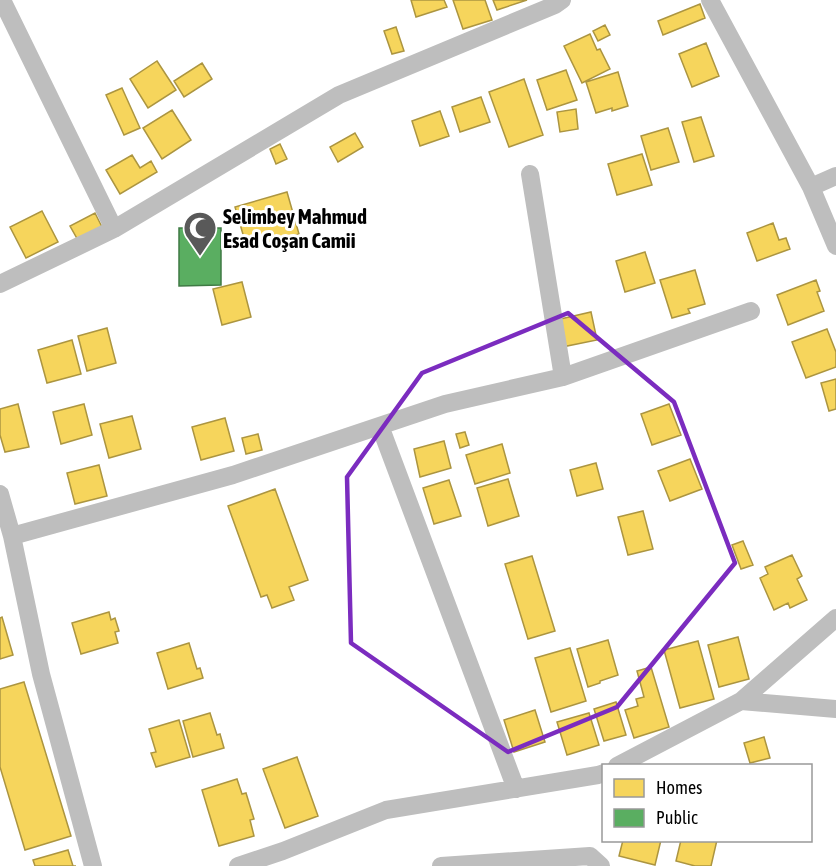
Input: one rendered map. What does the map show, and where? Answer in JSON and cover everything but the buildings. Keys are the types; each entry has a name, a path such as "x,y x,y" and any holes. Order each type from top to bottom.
{"street":[{"path":"2,0 114,229"},
{"path":"710,0 811,188 836,246"},
{"path":"0,284 114,229 339,95 557,2"},
{"path":"530,174 563,377"},
{"path":"811,188 836,176"},
{"path":"12,536 233,475 445,404 563,377 751,311"},
{"path":"380,426 516,789"},
{"path":"0,494 12,536 41,674 93,866"},
{"path":"619,764 741,701 836,618"},
{"path":"741,701 836,709"},
{"path":"238,866 283,851 386,810 602,773"},
{"path":"441,866 590,856 601,866"}],"highlighted area":[{"path":"568,313 674,402 735,563 617,707 508,752 351,643 347,477 422,373"}],"place":[{"name":"Selimbey Mahmud Esad Coşan Camii","path":"200,257"}]}
